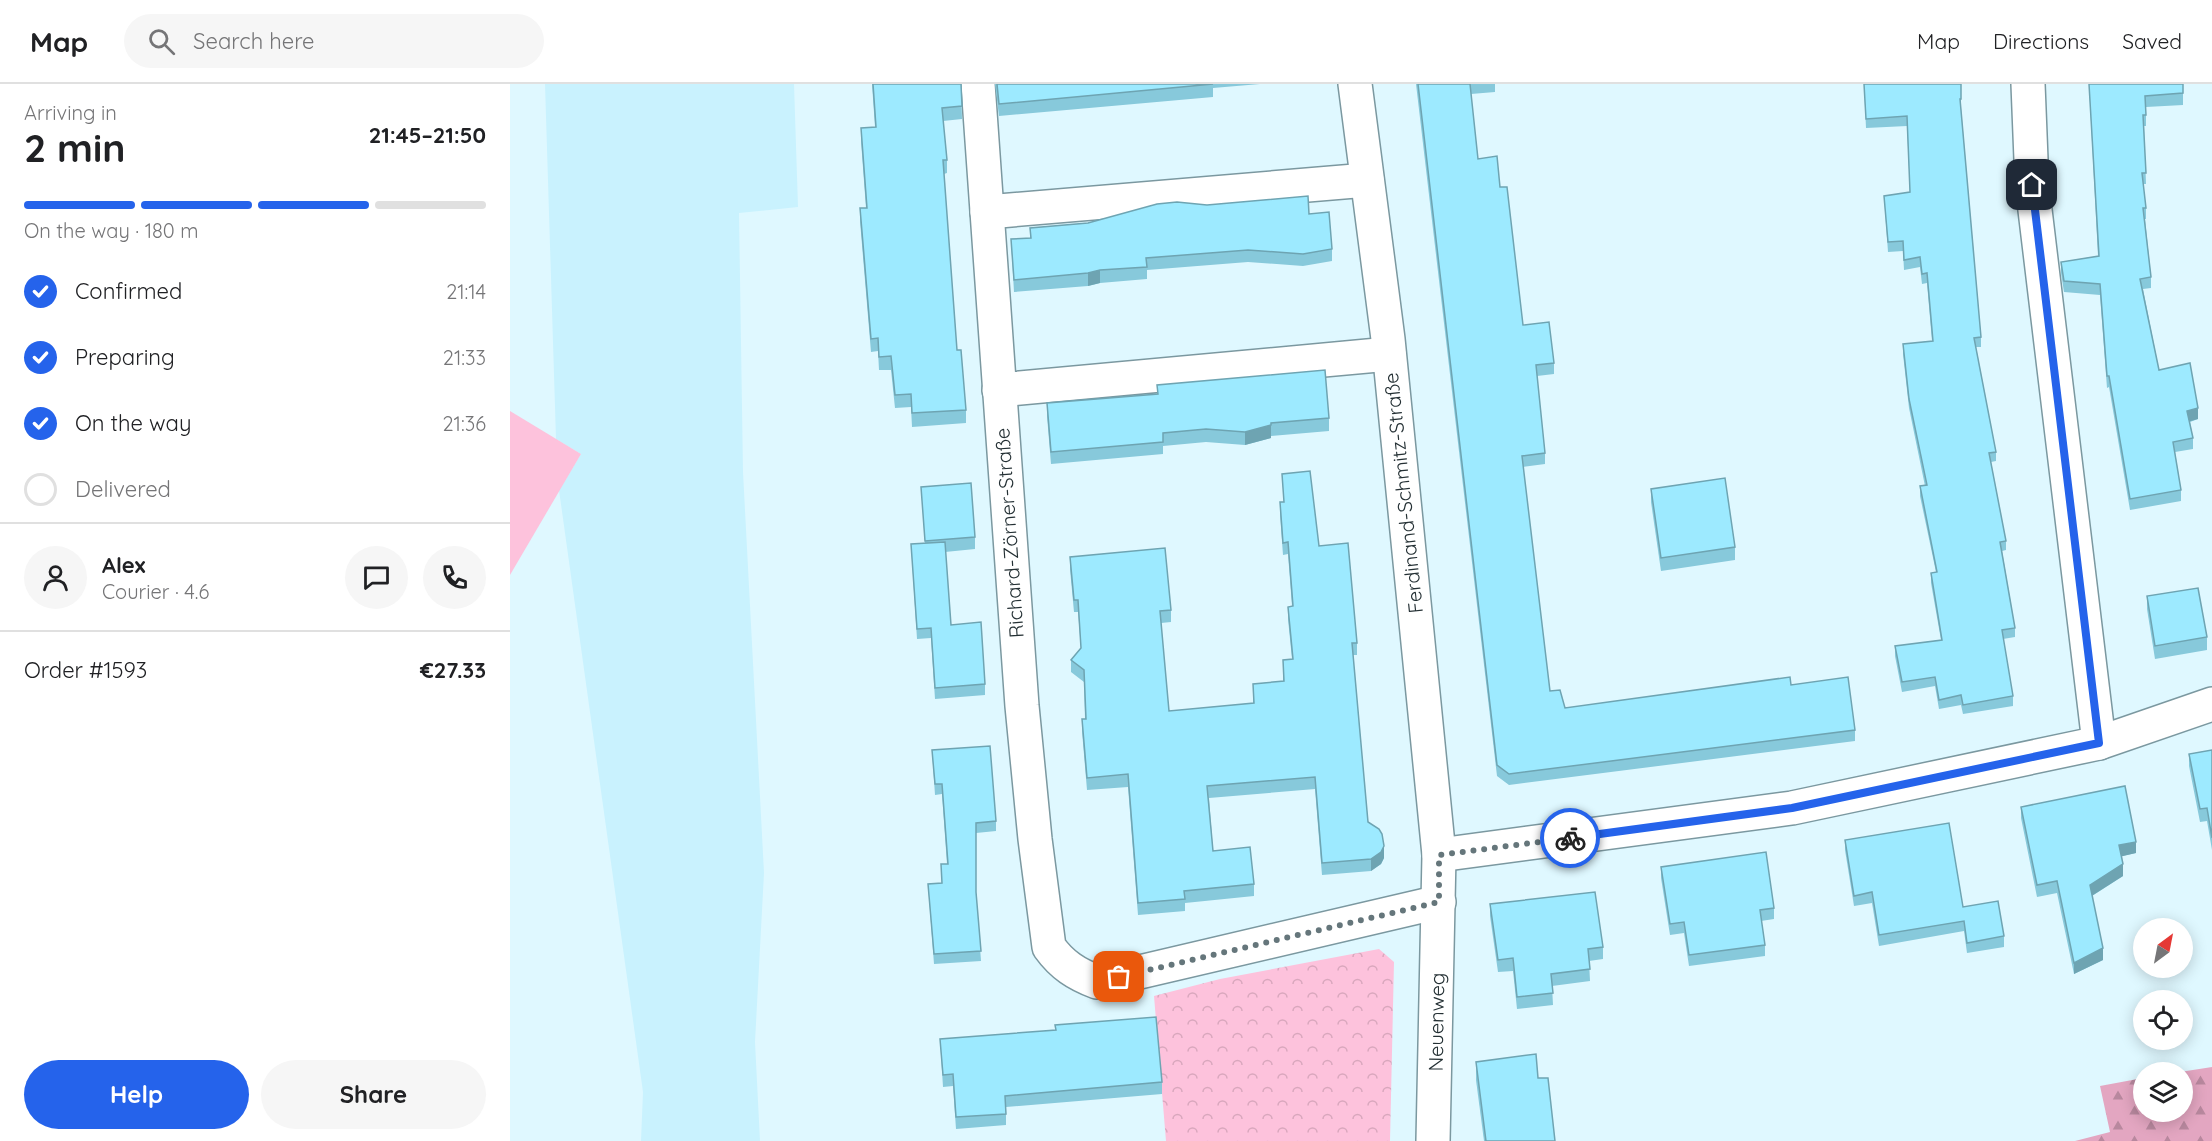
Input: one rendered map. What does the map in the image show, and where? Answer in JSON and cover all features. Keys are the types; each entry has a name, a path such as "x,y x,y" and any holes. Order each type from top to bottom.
{"street":[{"name":"Richard-Zörner-Straße","path":"978,84 1022,705 1049,946 1059,960 1072,971 1096,982 1439,902"},
{"name":"Ferdinand-Schmitz-Straße","path":"1354,84 1389,354 1439,855 1439,902"},
{"path":"2028,84 2032,185 2099,743"},
{"path":"987,212 1367,180"},
{"path":"999,390 1389,354"},
{"path":"1439,855 1792,808 2099,743 2212,704"},
{"name":"Neuenweg","path":"1433,1141 1439,902"}],"shaded area":[{"path":"545,84 794,84 798,207 739,213 743,472 764,873 755,1042 760,1141 641,1141 643,1092 559,490 581,454 556,439"}],"green space":[{"path":"510,411 581,454 510,575"},
{"path":"1379,949 1394,962 1390,1141 1166,1141 1154,996 1220,979"},
{"path":"2212,1067 2212,1141 2075,1141 2110,1132 2100,1086 2133,1080 2133,1122 2193,1122 2193,1070"}],"building":[{"path":"873,84 961,84 962,106 942,108 947,160 943,160 957,350 961,350 966,410 912,413 911,394 895,395 891,356 879,357 878,338 871,339 860,208 867,208 861,128 876,127"},
{"path":"997,84 1213,84 999,104"},
{"path":"1418,84 1470,84 1478,159 1497,156 1500,187 1507,187 1523,325 1549,322 1554,363 1536,365 1545,453 1522,456 1550,691 1560,690 1565,708 1790,677 1791,685 1848,677 1855,730 1509,774 1497,765"},
{"path":"1864,84 1961,84 1960,99 1981,337 1974,338 1996,452 1989,453 2006,541 2000,542 2015,628 2002,630 2013,696 1963,705 1961,695 1939,700 1935,677 1902,682 1895,646 1942,640 1931,573 1937,572 1920,486 1927,485 1909,399 1903,344 1933,341 1927,273 1922,274 1920,257 1904,260 1903,241 1888,242 1884,196 1910,192 1907,116 1866,119"},
{"path":"2089,84 2183,84 2183,93 2145,96 2146,115 2143,115 2146,173 2142,173 2146,208 2143,208 2151,277 2140,279 2159,370 2190,363 2198,408 2187,411 2193,438 2173,442 2181,490 2130,499 2109,376 2107,376 2100,284 2064,281 2061,262 2099,256"},
{"path":"1308,196 1309,214 1329,212 1332,249 1303,254 1248,250 1146,258 1147,267 1014,280 1011,239 1031,238 1030,228 1088,223 1157,204 1177,202 1207,205"},
{"path":"1325,370 1329,418 1271,423 1271,425 1245,432 1206,429 1163,433 1163,442 1051,452 1047,403 1158,394 1157,385"},
{"path":"1310,471 1319,546 1348,543 1357,643 1352,643 1368,822 1379,829 1384,846 1381,852 1371,859 1322,863 1315,777 1207,786 1213,851 1250,847 1254,884 1184,891 1185,899 1138,903 1128,774 1087,778 1082,719 1086,719 1084,670 1071,660 1081,648 1078,600 1074,600 1070,557 1165,548 1171,610 1160,611 1169,711 1254,703 1253,684 1284,681 1283,660 1293,659 1288,607 1293,606 1288,542 1283,543 1280,502 1284,502 1282,474"},
{"path":"1725,478 1735,547 1661,558 1651,489"},
{"path":"971,483 975,537 925,541 921,487"},
{"path":"945,542 951,625 981,622 985,684 935,688 931,628 917,629 911,544"},
{"path":"2198,588 2207,637 2155,646 2147,596"},
{"path":"990,746 996,821 976,823 976,892 981,951 934,954 928,884 942,883 941,864 948,864 942,784 935,784 932,750"},
{"path":"2212,750 2212,838 2207,808 2200,809 2189,754"},
{"path":"2125,786 2136,842 2119,845 2123,864 2090,885 2103,948 2074,963 2057,881 2037,885 2021,807"},
{"path":"1949,823 1963,907 1998,901 2004,936 1967,943 1964,921 1879,935 1872,892 1854,896 1845,840"},
{"path":"1766,852 1774,908 1760,910 1765,945 1689,955 1684,922 1670,924 1661,867"},
{"path":"1595,892 1603,947 1588,949 1590,969 1551,974 1553,993 1517,997 1513,958 1498,960 1490,904"},
{"path":"1156,1017 1162,1082 1005,1096 1006,1114 956,1117 953,1074 943,1075 940,1039 1056,1030 1055,1025"},
{"path":"1536,1054 1538,1078 1548,1078 1555,1141 1486,1141 1476,1062"}],"way so far":[{"path":"1119,977 1439,902 1439,855 1570,838"}],"route":[{"path":"1570,838 1792,808 2099,743 2032,185"}]}
